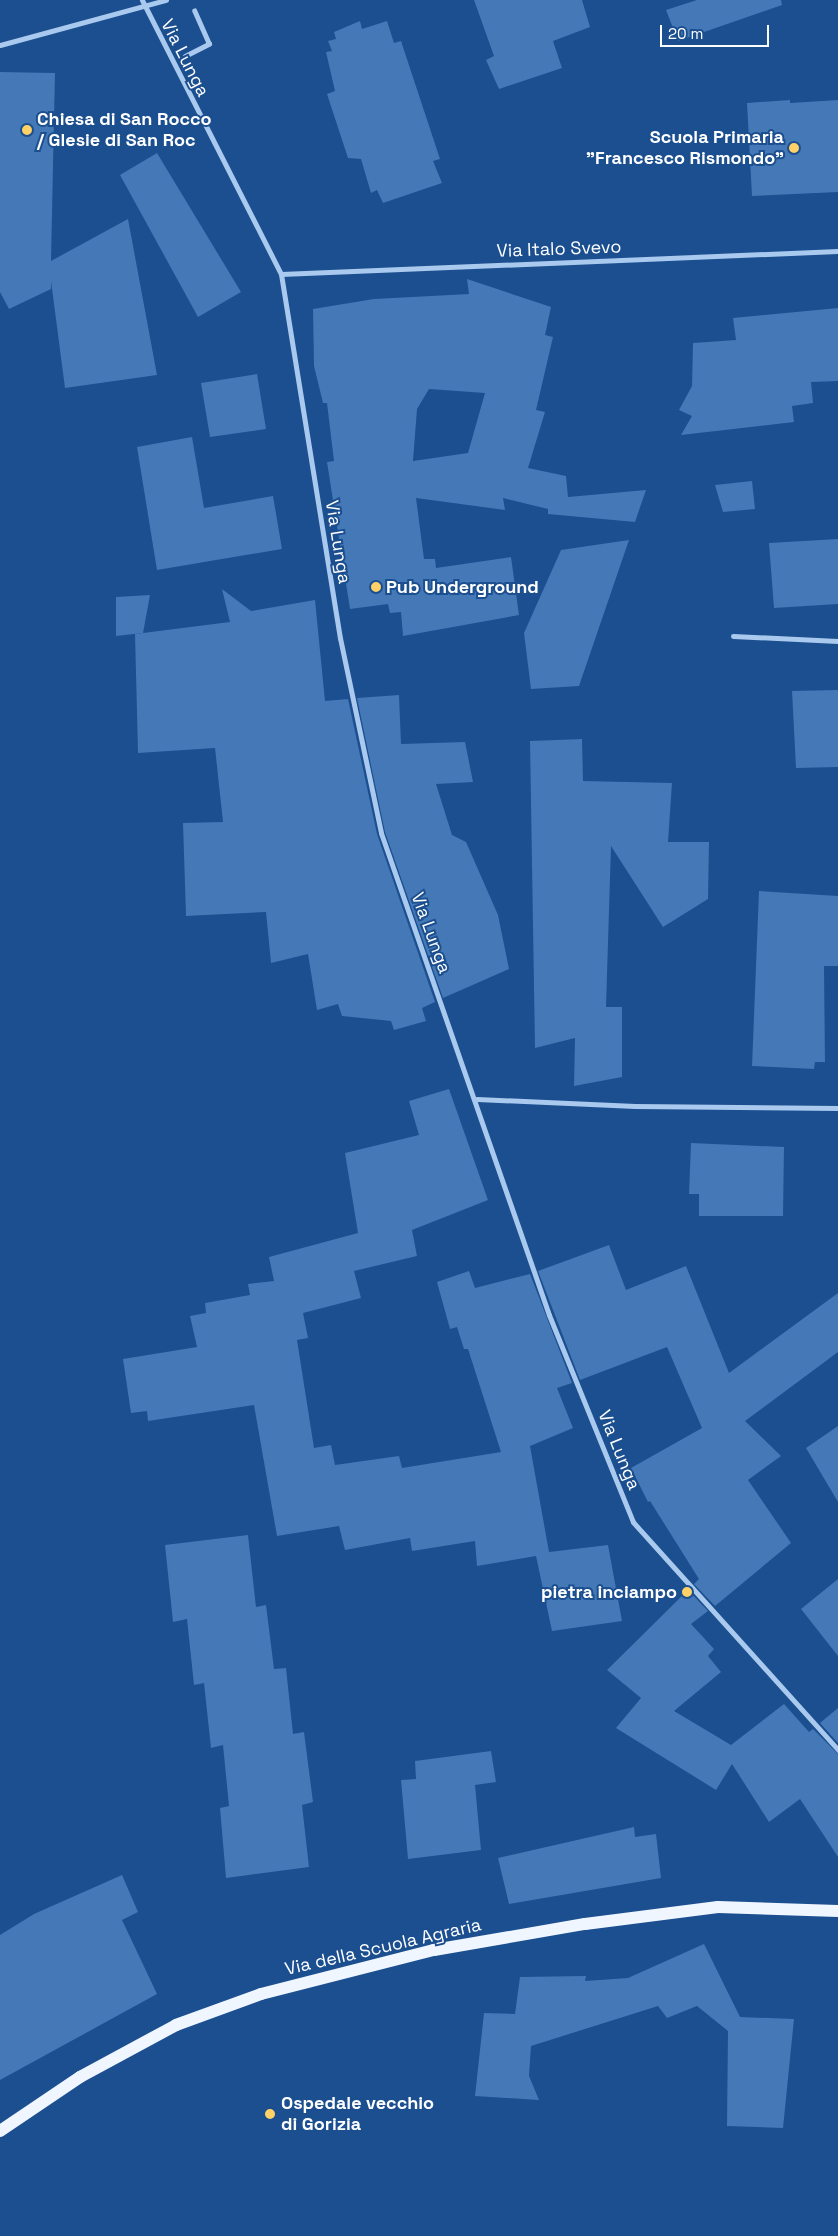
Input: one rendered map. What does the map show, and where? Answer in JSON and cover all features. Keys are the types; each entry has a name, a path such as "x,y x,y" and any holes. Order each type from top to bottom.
{"main road":[{"name":"Via della Scuola Agraria","path":"0,2131 80,2077 176,2025 271,1992 434,1950 585,1924 718,1907 838,1911"}],"street":[{"path":"0,45 142,2 166,0"},
{"name":"Via Lunga","path":"142,2 281,274 340,638 381,834 477,1098 549,1315 633,1522 838,1750"},
{"path":"185,56 209,44 194,11"},
{"name":"Via Italo Svevo","path":"281,274 838,251"},
{"path":"733,636 838,641"},
{"path":"477,1098 635,1106 838,1108"}],"building":[{"path":"474,0 582,0 590,27 553,41 562,68 499,89 486,60 494,56"},
{"path":"697,0 781,0 782,5 678,41 666,10"},
{"path":"360,21 362,29 387,21 394,43 401,41 440,159 433,161 442,183 383,203 377,190 371,193 361,159 348,158 327,94 335,91 326,52 332,51 328,41 336,39 334,32"},
{"path":"0,72 55,73 51,261 128,219 157,375 65,388 51,281 51,289 9,309 0,292"},
{"name":"Scuola Primaria \"Francesco Rismondo\"","path":"790,100 790,103 838,100 838,192 752,196 747,103"},
{"path":"157,153 241,292 198,317 120,175"},
{"path":"467,279 551,307 545,335 553,337 536,410 545,412 528,468 566,476 568,497 646,490 635,522 548,514 548,509 503,498 505,510 416,498 424,559 435,559 436,568 511,557 519,615 403,636 401,612 390,613 388,604 350,609 327,462 334,461 327,403 323,403 314,366 313,309 374,299 469,294","holes":["429,389 485,393 468,453 413,461 417,409"]},
{"path":"838,308 838,381 811,382 813,403 792,406 794,422 681,435 692,416 679,410 692,386 693,343 736,340 733,318"},
{"path":"257,374 266,429 210,437 201,383"},
{"path":"192,437 204,508 273,496 282,549 157,570 137,447"},
{"path":"752,481 755,509 723,512 715,485"},
{"path":"838,539 838,604 774,608 769,543"},
{"path":"629,540 579,686 531,689 524,633 561,550"},
{"path":"222,589 251,611 315,600 325,701 348,699 377,834 435,1002 422,1008 426,1021 394,1030 391,1021 342,1016 338,1004 317,1010 308,954 271,963 266,912 186,916 183,823 223,822 215,748 138,753 135,634 230,622"},
{"path":"150,595 143,633 116,636 116,597"},
{"path":"838,690 838,767 796,768 792,691"},
{"path":"399,695 401,744 465,742 473,782 436,784 452,835 466,842 498,915 509,969 443,998 385,832 357,698"},
{"path":"582,739 583,781 672,783 668,842 709,842 708,899 663,927 611,846 606,1007 622,1007 622,1077 574,1086 575,1038 535,1048 530,741"},
{"path":"759,891 838,896 838,966 824,966 825,1062 815,1062 814,1069 752,1066"},
{"path":"449,1089 488,1200 412,1230 417,1256 354,1271 361,1298 303,1313 308,1338 297,1340 314,1448 331,1445 335,1465 399,1456 402,1468 501,1452 468,1349 464,1349 457,1327 450,1329 437,1282 469,1271 475,1288 530,1274 572,1383 557,1388 573,1428 530,1446 549,1552 608,1545 622,1621 552,1631 536,1556 477,1566 475,1541 412,1551 410,1538 345,1550 339,1526 277,1536 254,1405 148,1421 147,1411 131,1413 123,1359 197,1347 190,1316 206,1313 205,1303 250,1295 248,1284 274,1281 269,1257 358,1233 345,1153 419,1135 409,1101"},
{"path":"691,1143 784,1147 783,1216 699,1216 699,1194 689,1194"},
{"path":"609,1245 626,1290 686,1266 729,1373 838,1293 838,1352 745,1421 781,1456 748,1480 791,1543 715,1606 694,1584 699,1579 650,1501 648,1502 631,1468 702,1428 667,1347 580,1380 538,1271"},
{"path":"838,1426 838,1502 806,1448"},
{"path":"248,1535 256,1607 266,1605 274,1669 286,1668 293,1734 304,1732 313,1802 302,1805 309,1867 226,1878 220,1808 229,1806 223,1745 211,1748 204,1683 194,1685 187,1619 173,1622 165,1545"},
{"path":"838,1579 838,1656 801,1609"},
{"path":"688,1590 708,1611 691,1624 714,1649 708,1656 721,1672 674,1711 731,1745 784,1704 809,1732 813,1729 838,1754 838,1857 800,1799 769,1822 732,1764 716,1790 616,1728 641,1698 607,1670"},
{"path":"838,1708 838,1743 820,1723"},
{"path":"491,1751 496,1782 475,1785 481,1850 408,1859 401,1780 416,1779 415,1761"},
{"path":"634,1827 635,1837 656,1834 661,1878 509,1904 498,1858"},
{"path":"122,1875 138,1912 122,1920 157,1994 0,2080 0,1935 34,1914"},
{"path":"704,1944 740,2017 794,2019 783,2128 727,2126 728,2031 697,2006 667,2018 658,2006 531,2046 529,2076 539,2100 475,2096 484,2013 515,2014 520,1977 586,1976 585,1981 628,1978"}],"place":[{"name":"Chiesa di San Rocco / Glesie di San Roc","path":"27,130"},
{"name":"Scuola Primaria \"Francesco Rismondo\"","path":"794,148"},
{"name":"Pub Underground","path":"376,587"},
{"name":"pietra inciampo","path":"687,1592"},
{"name":"Ospedale vecchio di Gorizia","path":"270,2114"}]}
